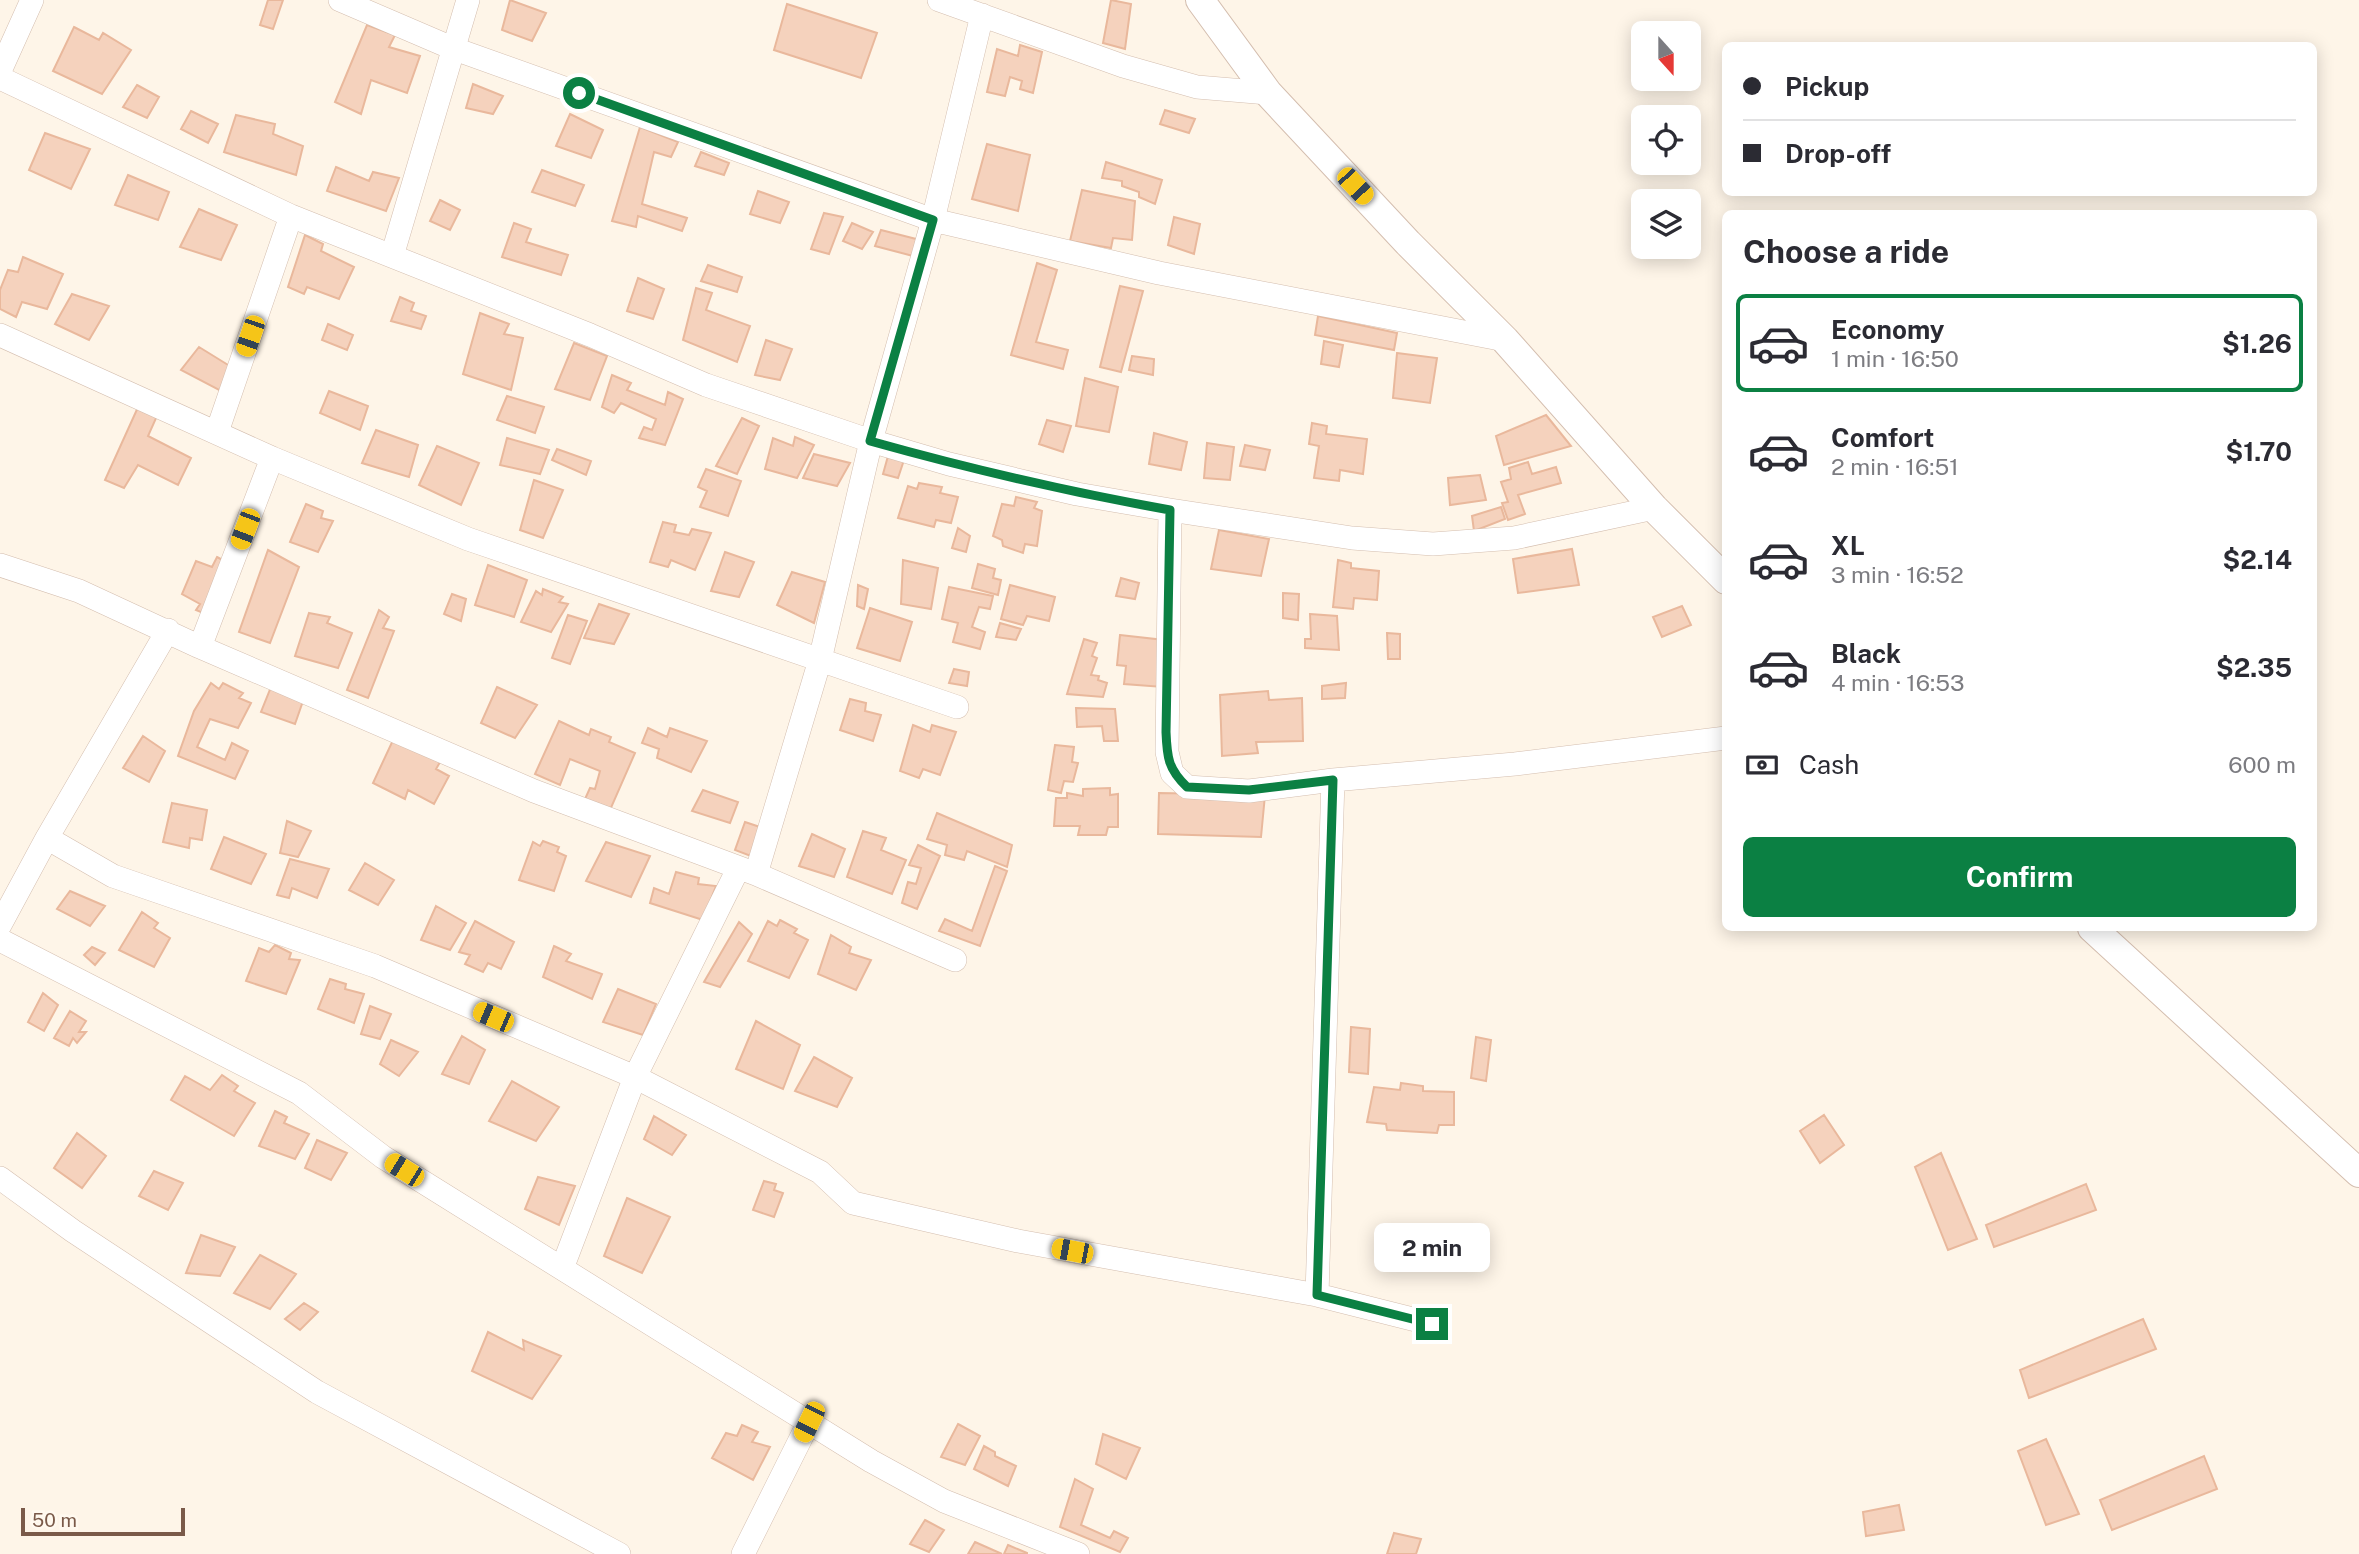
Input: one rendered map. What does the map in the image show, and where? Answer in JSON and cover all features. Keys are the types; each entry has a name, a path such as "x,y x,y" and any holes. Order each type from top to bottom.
{"street":[{"path":"0,71 32,0"},
{"path":"340,0 452,48 933,220 1159,273 1505,340"},
{"path":"392,256 468,0"},
{"path":"939,0 1123,66 1198,87 1268,93"},
{"path":"1200,0 1268,93 1408,243 1505,340 1654,508 1722,576"},
{"path":"563,1266 635,1077 747,871 820,660 870,441 933,220 982,15"},
{"path":"0,78 291,216 590,335 706,385 870,441 949,464 1076,494 1170,510 1352,537 1433,544 1514,538 1654,508"},
{"path":"217,432 291,216"},
{"path":"0,335 272,458 468,539 957,707"},
{"path":"200,647 272,458"},
{"path":"1170,510 1167,752 1172,774 1187,787 1249,790 1515,764 1722,738"},
{"path":"0,565 79,590 200,647 534,791 747,871 955,960"},
{"path":"0,925 47,838 168,630"},
{"path":"1317,1295 1333,780"},
{"path":"47,838 113,876 375,966 635,1077 820,1172 853,1203 1018,1241 1317,1295 1432,1324"},
{"path":"2095,931 2359,1172"},
{"path":"0,940 299,1093 383,1157 563,1266 809,1422 944,1502 1078,1554"},
{"path":"0,1178 73,1231 317,1392 619,1554"},
{"path":"743,1554 809,1422"}],"building":[{"path":"268,0 283,0 273,29 260,25"},
{"path":"510,0 546,13 532,41 502,30"},
{"path":"1111,0 1131,4 1125,49 1103,43"},
{"path":"787,4 877,33 861,78 774,50"},
{"path":"367,25 395,35 389,47 420,56 407,93 371,80 361,114 335,102"},
{"path":"74,27 99,40 103,33 131,50 102,94 53,71"},
{"path":"1020,45 1042,52 1033,93 1020,89 1022,81 1010,77 1005,96 987,92 997,49 1018,56"},
{"path":"473,84 503,96 493,114 466,108"},
{"path":"137,85 159,97 147,118 123,107"},
{"path":"1165,110 1195,119 1189,133 1160,124"},
{"path":"191,111 218,124 208,143 181,129"},
{"path":"570,114 603,130 591,158 556,146"},
{"path":"236,115 275,124 273,134 303,146 296,175 224,152"},
{"path":"640,127 678,142 671,157 654,152 642,204 687,218 682,231 638,216 636,227 612,221"},
{"path":"45,133 90,149 71,189 29,170"},
{"path":"987,144 1030,155 1018,211 972,199"},
{"path":"701,152 729,163 724,175 695,166"},
{"path":"1106,162 1162,180 1155,204 1139,197 1139,192 1122,186 1122,181 1102,178"},
{"path":"336,167 369,181 373,172 399,178 386,211 327,191"},
{"path":"542,170 584,185 575,206 532,192"},
{"path":"128,175 169,192 158,220 115,205"},
{"path":"1082,190 1135,201 1132,240 1113,238 1111,248 1070,241"},
{"path":"758,191 789,202 780,223 750,214"},
{"path":"440,200 460,210 450,230 430,221"},
{"path":"199,209 237,225 221,260 180,247"},
{"path":"824,213 843,217 829,254 811,249"},
{"path":"1174,217 1200,224 1194,254 1168,245"},
{"path":"514,223 531,229 526,242 568,255 561,275 502,257"},
{"path":"852,223 873,232 862,249 843,241"},
{"path":"881,230 920,240 913,256 875,246"},
{"path":"305,235 323,244 321,251 354,267 339,299 307,287 304,294 288,287"},
{"path":"23,257 63,274 47,309 22,302 16,317 0,309 0,290 8,270 18,272"},
{"path":"1037,263 1057,270 1036,342 1068,350 1063,369 1011,355"},
{"path":"708,265 742,277 737,292 701,281"},
{"path":"638,278 664,289 653,319 627,311"},
{"path":"1120,286 1143,291 1121,372 1100,367"},
{"path":"696,288 712,293 706,310 750,326 737,362 683,340"},
{"path":"72,294 109,306 89,340 55,324"},
{"path":"400,297 414,303 411,311 426,316 421,329 391,321"},
{"path":"480,313 509,324 504,334 523,338 511,390 463,374"},
{"path":"1318,316 1397,333 1394,350 1315,335"},
{"path":"328,324 353,335 347,350 322,340"},
{"path":"766,340 792,349 780,380 755,375"},
{"path":"1324,341 1343,345 1339,367 1321,364"},
{"path":"574,343 607,356 590,400 555,389"},
{"path":"199,347 233,368 221,391 181,370"},
{"path":"1397,353 1437,358 1430,403 1393,398"},
{"path":"1132,356 1154,359 1153,375 1129,370"},
{"path":"612,375 631,383 627,390 665,405 668,392 683,399 665,445 639,438 644,427 652,430 656,419 621,403 614,413 602,407"},
{"path":"1085,378 1118,387 1109,432 1076,426"},
{"path":"329,391 368,406 360,430 320,413"},
{"path":"507,396 544,407 535,433 497,420"},
{"path":"139,405 157,416 148,436 191,458 178,485 138,465 124,488 105,480"},
{"path":"1546,415 1571,446 1504,465 1496,436"},
{"path":"742,418 759,426 737,474 716,466"},
{"path":"1047,420 1071,426 1063,452 1039,444"},
{"path":"1312,423 1327,426 1326,434 1367,439 1363,474 1340,470 1339,481 1314,478 1319,446 1309,444"},
{"path":"376,430 418,445 409,477 362,463"},
{"path":"1154,433 1187,442 1181,470 1149,464"},
{"path":"795,437 814,445 797,478 765,469 773,438 793,446"},
{"path":"507,438 549,450 540,474 500,465"},
{"path":"1207,443 1234,447 1230,480 1204,478"},
{"path":"1245,445 1270,450 1265,470 1240,466"},
{"path":"437,446 479,463 461,505 419,485"},
{"path":"557,449 591,461 586,475 552,460"},
{"path":"814,454 850,463 837,486 803,478"},
{"path":"888,456 904,460 898,478 883,474"},
{"path":"1528,462 1532,474 1556,467 1561,483 1518,495 1525,514 1508,520 1502,503 1508,502 1501,482 1511,479 1509,468"},
{"path":"706,469 741,481 728,516 700,507 707,491 698,487"},
{"path":"1480,475 1486,500 1450,505 1448,478"},
{"path":"534,480 563,490 543,538 520,530"},
{"path":"919,483 942,487 940,493 958,497 951,523 936,520 934,527 898,518 908,486 917,489"},
{"path":"1016,497 1037,502 1034,508 1042,511 1037,546 1025,544 1023,553 1003,546 1002,540 993,536 1002,504 1014,506"},
{"path":"306,504 323,511 321,518 333,521 318,552 290,542"},
{"path":"1501,507 1505,519 1474,531 1472,516"},
{"path":"663,522 676,525 674,532 689,535 692,529 711,533 695,570 671,560 668,567 650,562"},
{"path":"958,528 970,536 966,552 952,548"},
{"path":"1219,530 1269,539 1261,576 1211,569"},
{"path":"1572,549 1579,585 1518,593 1513,559"},
{"path":"268,550 299,567 270,643 239,632"},
{"path":"725,552 754,562 739,597 711,591"},
{"path":"217,557 228,563 208,615 196,610 200,604 182,594 196,561 212,567"},
{"path":"903,560 938,568 931,609 901,604"},
{"path":"1338,560 1351,563 1351,568 1379,571 1377,600 1354,598 1353,609 1333,607"},
{"path":"978,564 995,569 993,578 1001,580 998,595 972,588"},
{"path":"488,565 527,580 514,617 475,605"},
{"path":"792,572 825,582 814,623 777,605"},
{"path":"1121,578 1139,583 1135,599 1116,596"},
{"path":"858,585 868,589 864,609 857,606"},
{"path":"1010,585 1055,597 1049,621 1027,616 1023,625 1001,619"},
{"path":"949,587 993,596 990,609 979,607 972,627 985,632 980,649 953,642 958,623 942,619"},
{"path":"543,589 563,597 559,602 568,604 551,632 521,622 536,591 542,595"},
{"path":"1283,593 1299,594 1298,620 1283,618"},
{"path":"452,594 466,599 461,621 444,614"},
{"path":"599,604 629,614 614,644 584,638"},
{"path":"1682,606 1691,625 1662,637 1653,617"},
{"path":"870,608 912,622 900,661 857,648"},
{"path":"379,610 389,617 383,628 394,631 368,698 347,690"},
{"path":"309,613 330,617 327,623 352,633 338,668 295,656"},
{"path":"1310,614 1337,616 1339,650 1305,648 1305,639 1311,639"},
{"path":"568,615 587,621 570,664 552,658"},
{"path":"1000,623 1021,629 1016,640 996,637"},
{"path":"1387,633 1400,634 1400,659 1388,659"},
{"path":"1120,635 1164,640 1163,687 1124,684 1126,666 1117,665"},
{"path":"1084,639 1097,643 1092,656 1097,658 1091,675 1099,676 1098,680 1107,683 1103,697 1067,694"},
{"path":"954,669 969,672 967,686 949,683"},
{"path":"211,683 219,689 223,683 243,693 239,698 251,703 238,728 210,719 197,747 225,760 232,743 248,751 235,779 178,756 194,711"},
{"path":"1346,683 1345,698 1322,699 1322,686"},
{"path":"271,687 303,701 295,724 261,712"},
{"path":"497,687 537,705 515,738 481,723"},
{"path":"1268,691 1269,700 1302,698 1303,741 1256,742 1258,753 1222,756 1220,695"},
{"path":"850,699 866,703 865,711 881,715 873,741 840,730"},
{"path":"1076,708 1115,709 1118,741 1104,741 1102,726 1077,727"},
{"path":"559,721 589,735 591,729 611,737 609,742 635,753 610,810 585,799 590,788 595,789 600,771 570,759 560,785 535,774"},
{"path":"913,725 930,732 932,725 956,732 940,775 923,769 919,778 900,771"},
{"path":"648,728 667,737 670,728 707,741 691,772 657,758 659,749 642,743"},
{"path":"143,736 165,751 149,782 123,768"},
{"path":"394,738 443,757 436,769 449,776 434,804 408,790 405,799 373,783"},
{"path":"1055,745 1074,747 1072,762 1078,763 1073,782 1064,781 1061,793 1048,790"},
{"path":"1110,788 1110,795 1118,794 1118,827 1108,827 1106,835 1078,835 1080,826 1054,826 1056,798 1067,798 1067,793 1083,796 1083,789"},
{"path":"703,790 738,802 730,823 692,811"},
{"path":"1159,793 1265,795 1261,837 1158,834"},
{"path":"172,803 207,810 202,840 190,838 189,848 163,842"},
{"path":"937,813 1012,845 1007,867 967,851 964,860 945,855 947,845 927,839"},
{"path":"287,821 311,831 298,857 280,853"},
{"path":"745,822 766,829 756,858 735,850"},
{"path":"863,831 886,838 881,850 906,860 892,894 847,877"},
{"path":"812,834 845,849 834,877 799,866"},
{"path":"224,837 266,854 251,884 211,869"},
{"path":"543,841 559,847 557,852 566,856 554,891 519,880 533,842 540,846"},
{"path":"606,842 650,856 631,897 586,881"},
{"path":"918,845 940,856 917,909 902,903 908,882 916,884 921,868 909,865"},
{"path":"290,859 329,869 317,898 292,888 289,898 277,895"},
{"path":"365,863 394,880 378,905 349,890"},
{"path":"995,866 1007,871 980,946 939,931 945,919 972,931"},
{"path":"676,872 699,878 698,884 716,886 703,920 650,903 654,888 669,894"},
{"path":"70,891 105,906 90,926 57,909"},
{"path":"436,906 466,923 450,950 421,940"},
{"path":"142,912 158,923 154,928 170,938 154,967 119,950"},
{"path":"780,920 797,929 794,933 808,940 789,978 748,961 768,921 777,926"},
{"path":"475,921 514,942 501,969 488,963 483,972 465,964 470,955 459,952"},
{"path":"739,922 752,934 720,987 704,982"},
{"path":"831,935 851,947 849,953 871,960 856,990 818,974"},
{"path":"275,945 291,953 289,959 300,960 286,994 246,981 259,948 269,952"},
{"path":"554,946 571,954 566,961 602,974 592,999 543,977"},
{"path":"92,947 105,953 95,965 84,955"},
{"path":"330,979 346,984 345,989 364,994 354,1023 318,1009"},
{"path":"618,989 656,1004 643,1035 603,1022"},
{"path":"43,993 58,1005 44,1031 28,1022"},
{"path":"370,1006 391,1014 380,1039 361,1034"},
{"path":"70,1011 86,1021 79,1032 86,1032 77,1043 73,1038 69,1046 54,1038"},
{"path":"756,1021 800,1045 783,1089 736,1069"},
{"path":"1351,1027 1370,1029 1368,1074 1349,1072"},
{"path":"462,1036 485,1050 469,1084 442,1074"},
{"path":"1476,1037 1491,1040 1486,1081 1471,1078"},
{"path":"391,1040 418,1052 399,1076 380,1064"},
{"path":"814,1057 852,1078 837,1107 795,1091"},
{"path":"222,1075 238,1086 234,1091 255,1103 234,1136 171,1100 185,1076 210,1090"},
{"path":"512,1081 559,1107 536,1141 489,1121"},
{"path":"1401,1083 1423,1086 1423,1091 1454,1092 1454,1125 1439,1125 1437,1133 1387,1130 1386,1124 1367,1122 1374,1087 1400,1090"},
{"path":"275,1111 287,1117 284,1123 309,1134 295,1159 259,1146"},
{"path":"1824,1115 1844,1145 1820,1163 1800,1131"},
{"path":"654,1116 686,1135 672,1155 644,1139"},
{"path":"77,1133 106,1156 82,1188 54,1168"},
{"path":"317,1140 347,1153 331,1180 305,1168"},
{"path":"1941,1153 1977,1239 1948,1250 1915,1167"},
{"path":"154,1171 183,1183 168,1210 139,1196"},
{"path":"538,1177 575,1186 559,1225 525,1209"},
{"path":"764,1181 776,1184 774,1190 783,1193 774,1217 753,1210"},
{"path":"2086,1184 2096,1210 1994,1247 1986,1225"},
{"path":"627,1198 670,1217 642,1273 604,1256"},
{"path":"201,1235 235,1247 220,1276 186,1273"},
{"path":"260,1255 296,1274 270,1309 234,1293"},
{"path":"304,1303 318,1312 300,1330 285,1319"},
{"path":"2143,1319 2156,1349 2029,1398 2020,1370"},
{"path":"488,1332 524,1350 523,1340 561,1356 532,1399 472,1371"},
{"path":"958,1424 980,1436 965,1465 941,1457"},
{"path":"742,1425 758,1432 752,1442 770,1447 753,1480 712,1458 726,1433 737,1436"},
{"path":"1103,1434 1140,1448 1126,1479 1096,1464"},
{"path":"2046,1439 2079,1514 2046,1525 2018,1451"},
{"path":"984,1446 995,1452 995,1456 1016,1466 1008,1486 974,1469"},
{"path":"2204,1456 2217,1489 2112,1530 2100,1500"},
{"path":"1075,1479 1093,1489 1081,1525 1110,1538 1114,1531 1128,1538 1120,1552 1060,1527"},
{"path":"1899,1505 1904,1530 1866,1536 1863,1512"},
{"path":"925,1520 944,1530 929,1552 910,1544"},
{"path":"1394,1533 1421,1539 1416,1554 1387,1554"},
{"path":"975,1542 1002,1554 968,1554"},
{"path":"1008,1545 1027,1553 1027,1554 1004,1554"}],"route":[{"path":"579,93 933,220 870,441 949,464 1076,494 1170,510 1166,732 1172,774 1187,787 1249,790 1333,780 1317,1295 1432,1324"}]}
